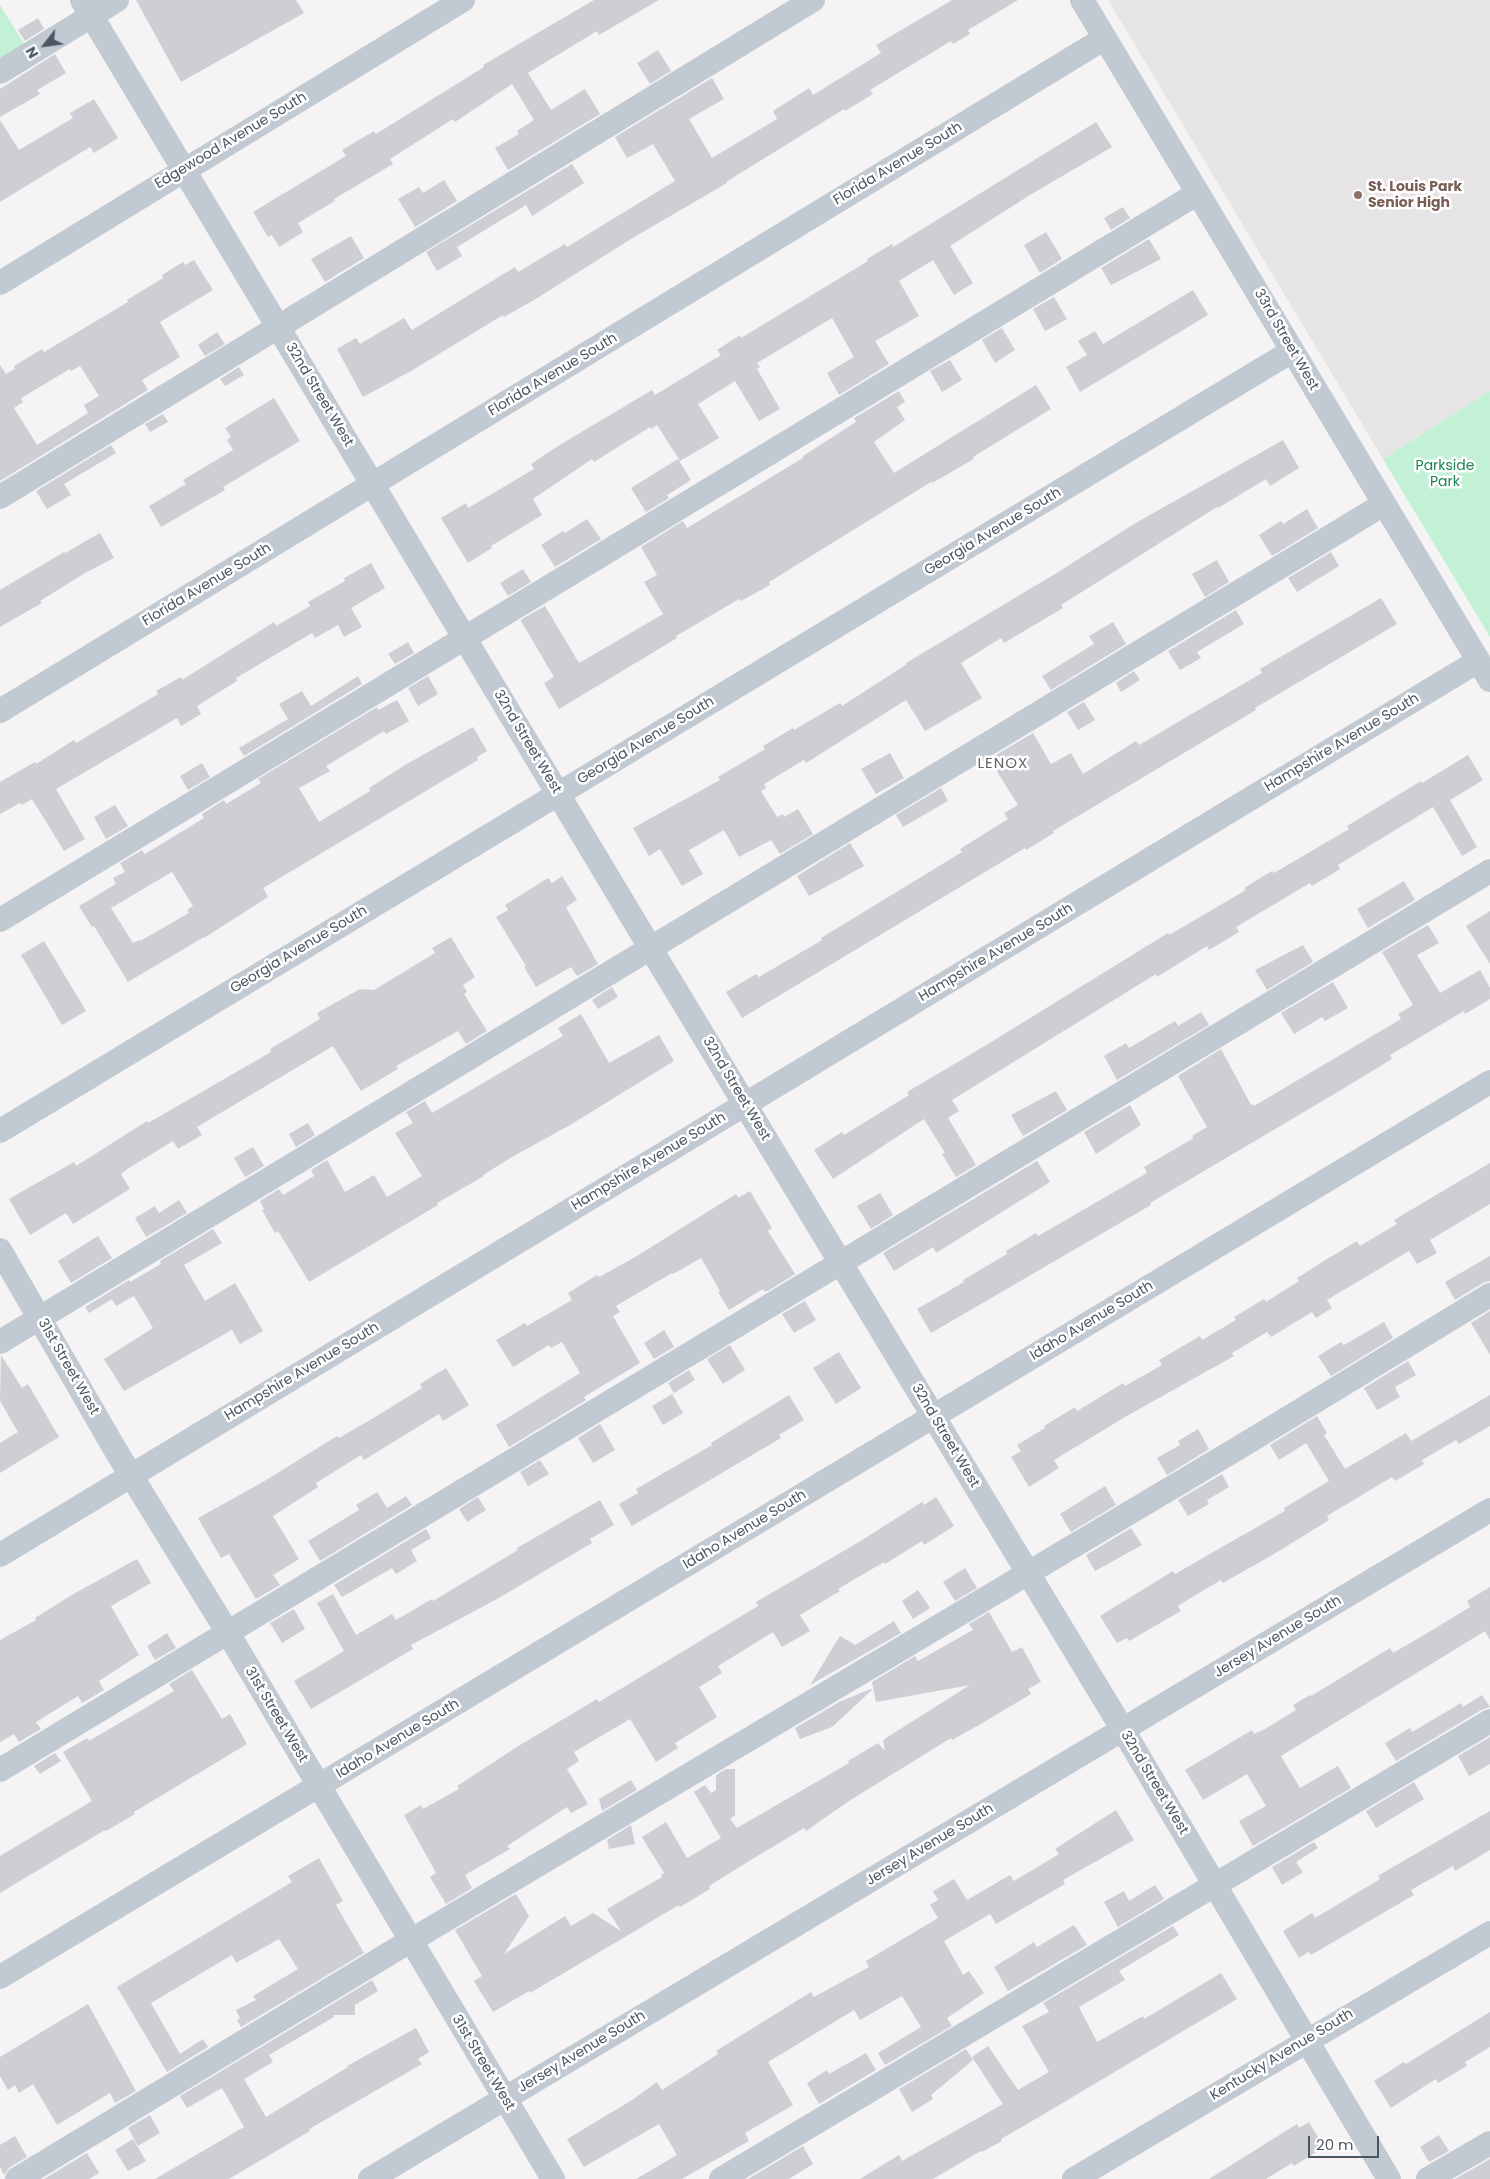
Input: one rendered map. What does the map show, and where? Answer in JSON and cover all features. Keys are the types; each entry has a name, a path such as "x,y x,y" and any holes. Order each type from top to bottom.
{"street":[{"path":"0,72 87,8 118,0"},
{"name":"Edgewood Avenue South","path":"0,283 463,0"},
{"path":"0,497 813,0"},
{"name":"33rd Street West","path":"1082,0 1484,671"},
{"name":"32nd Street West","path":"87,8 651,949 1123,1730 1389,2179"},
{"name":"Florida Avenue South","path":"0,711 1105,38"},
{"path":"0,920 1198,193"},
{"name":"Georgia Avenue South","path":"0,1131 1292,351"},
{"path":"0,1342 1384,504"},
{"name":"Hampshire Avenue South","path":"0,1555 745,1104 1484,671"},
{"path":"0,1770 1490,871"},
{"name":"Idaho Avenue South","path":"0,1977 1490,1082"},
{"name":"31st Street West","path":"0,1250 131,1475 228,1633 553,2179"},
{"path":"17,2179 410,1941 1490,1295"},
{"name":"Jersey Avenue South","path":"370,2179 1490,1510"},
{"path":"721,2179 1490,1721"},
{"name":"Kentucky Avenue South","path":"1074,2179 1306,2040 1490,1933"},
{"path":"1428,2179 1490,2143"}],"shaded area":[{"name":"St. Louis Park Senior High","path":"1108,0 1490,0 1490,391 1383,459"}],"green space":[{"path":"0,5 28,50 0,65"},
{"name":"Parkside Park","path":"1490,391 1490,637 1383,459"}],"building":[{"path":"136,0 296,0 304,13 181,82"},
{"path":"594,0 659,0 599,35 597,31 528,73 551,110 585,89 600,114 508,170 495,148 519,134 517,131 534,120 512,84 455,122 453,119 390,159 393,164 298,223 303,232 279,247 272,235 268,237 253,212 346,156 342,150 374,131 376,134 484,67 483,65"},
{"path":"952,0 1018,0 968,30 970,34 953,44 951,41 870,90 873,94 845,111 844,109 727,183 631,239 534,300 504,317 503,315 411,371 363,397 337,349 356,338 360,344 404,318 412,330 515,267 518,272 565,244 567,247 675,181 653,144 627,158 615,137 712,78 724,99 689,119 712,158 777,119 773,111 809,88 813,95 881,53 876,45"},
{"path":"38,18 44,29 25,41 18,30"},
{"path":"658,50 671,71 650,84 637,63"},
{"path":"55,54 66,73 37,90 40,94 0,117 0,89"},
{"path":"94,99 118,138 94,153 90,147 0,202 0,120 19,150 73,118 70,113"},
{"path":"1096,122 1112,147 1030,195 950,246 973,283 954,295 933,260 899,281 919,316 875,341 889,364 839,395 827,373 854,357 832,318 757,363 760,367 757,369 780,409 759,421 735,381 698,404 719,438 680,461 657,425 651,429 650,427 594,462 592,459 533,499 542,515 491,546 492,548 468,563 441,518 466,503 468,508 534,469 531,464 558,446 652,390 655,395 721,355 717,350 740,335 741,338 868,261 867,259 892,244 893,247"},
{"path":"572,164 584,183 532,216 526,205 457,247 462,256 437,271 426,252"},
{"path":"444,180 457,201 415,227 398,199 419,187 423,193"},
{"path":"1123,207 1130,218 1111,230 1104,218"},
{"path":"1046,232 1062,259 1040,273 1024,245"},
{"path":"351,236 364,258 325,282 311,259"},
{"path":"1149,239 1161,259 1111,285 1101,268"},
{"path":"194,260 213,290 160,322 180,357 142,380 148,390 0,481 0,365 6,374 15,369 14,366 42,349 44,352 128,302 127,300 163,278 162,275 183,262 185,265","holes":["80,366 99,396 84,405 88,413 37,445 14,408 23,402 21,398 70,369 71,371"]},
{"path":"1193,290 1208,315 1080,392 1066,367 1087,355 1078,341 1095,331 1103,344"},
{"path":"1054,297 1067,319 1045,331 1033,309"},
{"path":"1002,328 1015,350 995,363 982,340"},
{"path":"217,332 225,344 205,356 198,345"},
{"path":"950,360 962,380 942,392 930,371"},
{"path":"239,367 244,375 225,386 220,379"},
{"path":"1036,385 1051,409 973,457 974,459 931,482 769,582 770,585 741,601 739,599 676,636 677,638 559,709 544,683 554,677 521,621 522,619 545,606 579,663 663,614 644,582 657,575 641,547 683,521 687,528 803,458 803,456 856,422 854,418 899,391 905,402 897,407 905,420 874,442 894,473"},
{"path":"274,398 300,441 223,487 225,490 161,527 149,506 186,484 183,480 233,450 227,440 231,437 225,428"},
{"path":"163,414 168,422 150,432 145,424"},
{"path":"1283,440 1299,468 1270,486 1266,479 1217,507 1061,605 1063,608 1004,643 1001,638 961,663 982,698 925,731 906,700 806,763 804,760 764,784 766,788 761,791 777,817 783,814 784,817 798,809 813,834 780,854 771,840 739,857 724,830 689,850 703,874 682,886 660,849 649,856 633,828 720,780 718,777 765,749 763,746 793,728 794,730 840,703 842,706 906,663 1055,574 1134,524"},
{"path":"111,445 116,453 64,484 71,495 47,509 36,491"},
{"path":"678,459 691,480 667,495 669,498 646,512 631,488"},
{"path":"1307,509 1318,528 1272,556 1259,535 1281,521 1283,524"},
{"path":"587,519 601,539 555,567 541,545"},
{"path":"100,533 114,558 85,573 40,601 42,603 0,627 0,590"},
{"path":"1331,552 1339,566 1297,592 1288,578"},
{"path":"1217,560 1229,582 1205,597 1192,574"},
{"path":"371,563 385,588 351,608 362,627 344,637 338,625 315,638 312,633 236,678 237,681 197,706 201,714 181,726 177,718 56,789 85,839 64,851 32,799 0,814 0,782 35,762 36,764 74,740 76,743 158,694 156,691 181,677 182,680 274,622 276,626 310,606 308,602 345,581 344,578"},
{"path":"523,569 531,582 508,596 500,583"},
{"path":"1381,598 1397,624 1053,831 1054,833 1026,850 1025,848 742,1018 726,992 756,974 759,977 822,940 821,938 962,852 960,849 1008,819 1004,813 1018,805 989,759 1033,733 1051,764 1071,753 1083,774 1136,741 1139,745 1262,673 1260,669"},
{"path":"1236,610 1244,624 1197,652 1201,658 1180,670 1168,651"},
{"path":"1113,622 1126,644 1051,690 1042,676 1094,644 1089,636"},
{"path":"408,642 414,653 395,664 388,654"},
{"path":"1134,671 1140,680 1121,692 1116,683"},
{"path":"358,676 362,684 244,756 239,748 288,719 279,704 302,691 311,706"},
{"path":"428,676 438,694 418,706 408,688"},
{"path":"397,700 409,721 386,734 384,731 326,766 330,771 299,788 319,822 370,791 369,788 405,765 473,727 487,751 477,757 478,760 263,888 268,897 204,938 128,982 94,926 92,927 79,906 116,884 113,878 125,872 120,863 142,850 145,854 204,818 202,814 224,800 226,804 261,783 258,779 377,707 378,710","holes":["172,872 193,906 187,910 189,913 140,941 133,943 111,908"]},
{"path":"1084,702 1095,720 1078,730 1067,712"},
{"path":"890,753 904,778 876,794 861,769"},
{"path":"1468,755 1483,780 1450,800 1477,847 1462,856 1433,807 1338,865 1340,869 1312,886 1310,883 1236,927 1239,932 1209,950 1207,946 1157,977 1156,974 952,1100 959,1111 948,1118 976,1165 956,1177 942,1154 945,1153 924,1119 833,1179 814,1150 842,1132 844,1135 909,1095 907,1092 1168,933 1169,935 1246,890 1244,888 1272,871 1274,873 1349,829 1347,826"},
{"path":"202,763 210,777 188,790 180,776"},
{"path":"941,788 948,801 903,827 896,815"},
{"path":"115,805 128,826 106,839 94,817"},
{"path":"850,843 864,866 809,896 797,876"},
{"path":"562,876 577,900 566,907 598,964 577,976 571,967 536,987 524,967 526,966 496,917 508,910 505,905 548,878 552,883"},
{"path":"1404,881 1415,900 1368,928 1357,909"},
{"path":"1490,911 1490,964 1466,926"},
{"path":"1428,925 1439,943 1417,955 1440,993 1480,970 1490,988 1490,999 1465,1014 1464,1011 1390,1055 1392,1059 1341,1090 1150,1203 1151,1205 931,1333 917,1309 964,1282 963,1280 1007,1254 1006,1251 1036,1233 1038,1236 1147,1173 1144,1167 1194,1138 1192,1136 1207,1127 1178,1076 1221,1049 1251,1105 1253,1104 1254,1106 1401,1019 1398,1014 1413,1005 1382,952"},
{"path":"451,937 475,977 463,985 467,992 464,994 487,1031 466,1044 458,1031 396,1066 398,1069 361,1091 333,1046 197,1127 202,1135 178,1149 173,1141 129,1168 121,1174 130,1189 73,1224 66,1213 30,1235 9,1199 74,1162 76,1166 147,1121 148,1123 271,1052 270,1049 320,1019 317,1013 360,989 374,990 435,953 432,948"},
{"path":"44,941 86,1011 62,1025 21,955"},
{"path":"1303,945 1313,962 1267,990 1255,970"},
{"path":"1333,982 1348,1008 1325,1021 1322,1017 1294,1034 1281,1013"},
{"path":"612,987 618,997 598,1009 592,1000"},
{"path":"1201,1012 1209,1025 1117,1080 1104,1056 1126,1043 1129,1048 1175,1021 1178,1026"},
{"path":"581,1014 609,1063 659,1035 674,1061 570,1125 512,1157 484,1176 437,1203 438,1205 309,1282 278,1231 275,1233 262,1210 264,1209 260,1201 279,1189 283,1195 314,1176 311,1170 327,1160 345,1192 374,1175 387,1197 422,1176 395,1133 413,1123 406,1112 425,1101 432,1113 563,1036 558,1028"},
{"path":"1056,1091 1067,1110 1023,1136 1011,1115"},
{"path":"1130,1105 1141,1125 1096,1154 1084,1132"},
{"path":"308,1123 315,1135 296,1147 289,1134"},
{"path":"253,1147 264,1166 245,1177 234,1158"},
{"path":"1037,1161 1050,1182 936,1253 933,1247 894,1271 883,1253"},
{"path":"1490,1163 1490,1204 1430,1240 1437,1253 1417,1264 1409,1251 1327,1300 1332,1308 1316,1318 1312,1312 1271,1337 1267,1332 1232,1353 1234,1356 1125,1417 1054,1460 1059,1468 1029,1487 1011,1457 1021,1451 1017,1445 1045,1428 1044,1426 1075,1407 1077,1411 1123,1383 1125,1386 1162,1365 1159,1360 1200,1336 1202,1340 1236,1320 1234,1317 1264,1299 1266,1302 1299,1281 1297,1278 1327,1259 1357,1241 1360,1246 1397,1224 1394,1220"},
{"path":"750,1191 772,1228 768,1231 795,1274 768,1291 763,1289 729,1310 701,1258 616,1306 620,1312 613,1316 640,1363 584,1397 586,1400 509,1447 496,1425 580,1373 562,1342 551,1348 549,1345 513,1367 496,1340 525,1323 527,1326 572,1300 568,1293 597,1275 599,1277 637,1256 736,1194 738,1198"},
{"path":"880,1193 893,1215 871,1229 857,1206"},
{"path":"179,1200 187,1213 146,1237 135,1218 155,1206 159,1213"},
{"path":"213,1229 222,1243 184,1265 205,1301 235,1283 263,1331 240,1344 232,1330 124,1391 104,1359 153,1328 134,1296 116,1306 112,1299 89,1313 85,1307 129,1280 130,1282 161,1264 160,1261"},
{"path":"98,1236 112,1258 71,1283 58,1261"},
{"path":"1490,1256 1490,1281 1483,1283 1455,1300 1445,1282"},
{"path":"805,1301 816,1320 794,1333 782,1314"},
{"path":"1490,1311 1490,1355 1471,1323"},
{"path":"1384,1322 1393,1338 1331,1376 1318,1356 1341,1342 1344,1345"},
{"path":"664,1330 674,1347 654,1359 644,1343"},
{"path":"730,1345 745,1370 723,1384 707,1359"},
{"path":"839,1352 861,1388 836,1404 813,1368"},
{"path":"1,1355 22,1388 28,1384 59,1437 0,1473 0,1443 18,1432 0,1401"},
{"path":"1408,1361 1416,1375 1395,1387 1400,1397 1377,1410 1364,1388"},
{"path":"446,1368 469,1405 443,1421 439,1414 364,1460 361,1455 316,1483 318,1487 273,1516 299,1559 273,1575 280,1585 256,1599 229,1554 221,1558 198,1518 263,1482 337,1436 339,1438 377,1416 422,1388 420,1384"},
{"path":"689,1370 695,1380 674,1393 668,1383"},
{"path":"672,1394 683,1413 663,1425 652,1406"},
{"path":"789,1395 804,1420 779,1435 781,1438 632,1526 619,1504 638,1493 636,1489 712,1445 711,1443"},
{"path":"1490,1395 1490,1426 1459,1444 1456,1440 1422,1460 1424,1464 1395,1481 1392,1477 1327,1516 1329,1520 1274,1554 1223,1583 1221,1580 1189,1599 1178,1606 1181,1611 1129,1641 1127,1638 1117,1643 1100,1616 1173,1571 1175,1574 1285,1511 1284,1508 1329,1481 1306,1443 1279,1460 1270,1445 1317,1416 1327,1433 1324,1435 1345,1469 1406,1433 1411,1441"},
{"path":"600,1424 615,1450 593,1463 578,1438"},
{"path":"1198,1429 1209,1449 1167,1475 1157,1458 1180,1445 1178,1441"},
{"path":"540,1460 549,1474 528,1486 520,1472"},
{"path":"1222,1474 1229,1487 1207,1500 1209,1504 1188,1516 1178,1500"},
{"path":"1105,1486 1116,1505 1071,1532 1060,1514"},
{"path":"377,1492 387,1508 406,1496 412,1505 320,1561 308,1541 359,1510 356,1505"},
{"path":"478,1497 486,1510 467,1522 459,1509"},
{"path":"936,1497 954,1526 924,1545 922,1541 885,1564 884,1562 838,1589 840,1591 800,1615 810,1631 782,1647 773,1632 718,1666 722,1673 699,1687 717,1717 675,1743 678,1748 656,1762 630,1719 574,1752 579,1761 567,1769 588,1804 571,1813 567,1807 507,1846 510,1849 465,1875 472,1888 446,1904 430,1877 436,1873 404,1815 421,1805 423,1809 459,1789 457,1786 520,1745 597,1699 599,1702 758,1606 756,1602 859,1542 922,1502 924,1505"},
{"path":"600,1500 614,1525 590,1539 592,1543 497,1599 411,1645 413,1649 311,1709 294,1681 344,1651 317,1603 333,1594 356,1635 392,1614 396,1620 432,1599 433,1601 518,1550 517,1548"},
{"path":"1131,1528 1142,1545 1095,1571 1086,1555"},
{"path":"426,1529 431,1538 411,1550 417,1561 396,1574 392,1568 342,1597 334,1585"},
{"path":"137,1559 151,1583 111,1606 139,1655 99,1681 104,1690 82,1703 78,1696 36,1722 41,1729 19,1742 14,1734 0,1742 0,1640 36,1620 35,1618 70,1596"},
{"path":"965,1568 977,1588 955,1601 943,1582"},
{"path":"1490,1587 1490,1640 1485,1631 1281,1756 1300,1788 1338,1766 1351,1788 1253,1846 1239,1821 1266,1806 1247,1774 1203,1800 1185,1770 1252,1730 1254,1734 1265,1729 1296,1710 1293,1705 1390,1648 1393,1653 1424,1635 1470,1607 1467,1601"},
{"path":"918,1590 930,1608 913,1619 902,1601"},
{"path":"294,1609 305,1629 282,1643 270,1623"},
{"path":"989,1612 1012,1652 1022,1647 1041,1682 1028,1689 1031,1694 952,1740 951,1738 849,1801 806,1831 804,1828 709,1886 710,1889 680,1907 679,1905 530,1993 529,1991 493,2012 474,1981 482,1976 455,1930 516,1894 529,1916 504,1954 565,1916 571,1926 593,1913 621,1931 607,1909 662,1877 661,1875 664,1873 642,1837 666,1822 687,1858 721,1838 694,1792 705,1785 711,1793 716,1790 716,1775 726,1769 735,1769 735,1815 730,1819 737,1828 849,1763 848,1761 878,1743 885,1751 883,1741 886,1738 970,1685 876,1702 872,1682 915,1656 918,1661 973,1630 969,1624"},
{"path":"894,1621 901,1633 810,1685 840,1636 855,1645"},
{"path":"167,1633 176,1648 155,1660 147,1646"},
{"path":"192,1670 222,1719 230,1714 247,1744 134,1812 135,1814 0,1893 0,1856 92,1801 63,1752 87,1738 89,1741 174,1691 169,1684"},
{"path":"871,1689 832,1727 800,1739 795,1728 841,1701"},
{"path":"1482,1695 1490,1707 1483,1709 1396,1761 1385,1743 1410,1728 1412,1732 1461,1703 1463,1707"},
{"path":"1490,1737 1490,1764 1469,1776 1458,1756"},
{"path":"55,1753 61,1761 40,1774 34,1766"},
{"path":"631,1780 637,1790 602,1811 599,1799"},
{"path":"1414,1782 1424,1799 1376,1828 1366,1811"},
{"path":"1116,1810 1134,1840 1063,1880 1065,1884 996,1924 990,1914 944,1941 963,1975 969,1971 984,1993 947,2018 952,2026 885,2065 878,2053 921,2027 902,1996 860,2020 854,2010 768,2062 793,2105 745,2133 749,2141 682,2179 636,2179 677,2155 659,2124 584,2167 567,2139 632,2100 657,2082 662,2090 718,2054 716,2051 811,1992 814,1997 869,1967 866,1961 938,1918 930,1905 938,1900 933,1891 954,1879 967,1900 1010,1875 1014,1881 1059,1854 1055,1849"},
{"path":"1490,1811 1490,1850 1455,1871 1453,1866 1411,1890 1414,1895 1311,1955 1309,1952 1299,1958 1283,1931 1312,1913 1315,1918 1380,1879 1378,1876 1386,1871"},
{"path":"631,1825 635,1844 609,1849 607,1840"},
{"path":"1314,1842 1318,1848 1296,1862 1303,1872 1282,1885 1272,1867"},
{"path":"319,1858 343,1901 336,1905 364,1953 241,2027 237,2020 240,2018 236,2010 256,2000 253,1996 298,1969 279,1939 236,1963 232,1955 151,2003 180,2054 203,2039 208,2047 167,2072 117,1987 292,1882 288,1876"},
{"path":"1155,1885 1164,1899 1118,1927 1104,1902 1124,1891 1129,1901"},
{"path":"1074,1925 1087,1945 1008,1991 994,1967 1034,1942 1037,1947"},
{"path":"1173,1926 1179,1935 1119,1971 1125,1980 1079,2007 1097,2042 1143,2016 1144,2019 1221,1973 1237,1999 1001,2139 1002,2141 933,2179 860,2179 899,2155 902,2161 1003,2104 972,2057 988,2046 1018,2090 1049,2072 1022,2026 1049,2012 1043,2003"},
{"path":"372,1980 378,1991 355,2005 355,2015 333,2015 334,2017 269,2055 273,2062 244,2079 266,2117 347,2066 416,2028 429,2052 418,2059 422,2064 309,2129 310,2131 229,2179 155,2179 244,2127 222,2088 187,2108 180,2096"},
{"path":"88,2004 136,2091 115,2103 110,2093 57,2125 33,2084 19,2093 15,2085 8,2090 0,2076 0,2057"},
{"path":"1490,2012 1490,2047 1465,2062 1467,2066 1438,2083 1436,2079 1391,2108 1374,2081 1404,2062 1406,2064"},
{"path":"966,2049 973,2060 931,2095 933,2099 912,2112 899,2089"},
{"path":"866,2053 876,2070 819,2104 807,2083 827,2070 829,2074"},
{"path":"150,2115 160,2133 138,2146 128,2128"},
{"path":"1309,2122 1324,2147 1294,2166 1292,2163 1266,2179 1209,2179 1297,2124 1299,2128"},
{"path":"1439,2135 1449,2151 1429,2162 1420,2147"},
{"path":"15,2136 27,2157 10,2167 4,2175 0,2167 0,2145"},
{"path":"133,2139 146,2161 128,2171 115,2150"},
{"path":"803,2146 813,2164 789,2179 748,2179"},
{"path":"87,2153 99,2173 89,2179 44,2179"},
{"path":"1490,2159 1490,2179 1455,2179"}],"place":[{"name":"St. Louis Park Senior High","path":"1358,195"}],"district":[{"name":"LENOX","path":"1003,764"}]}
